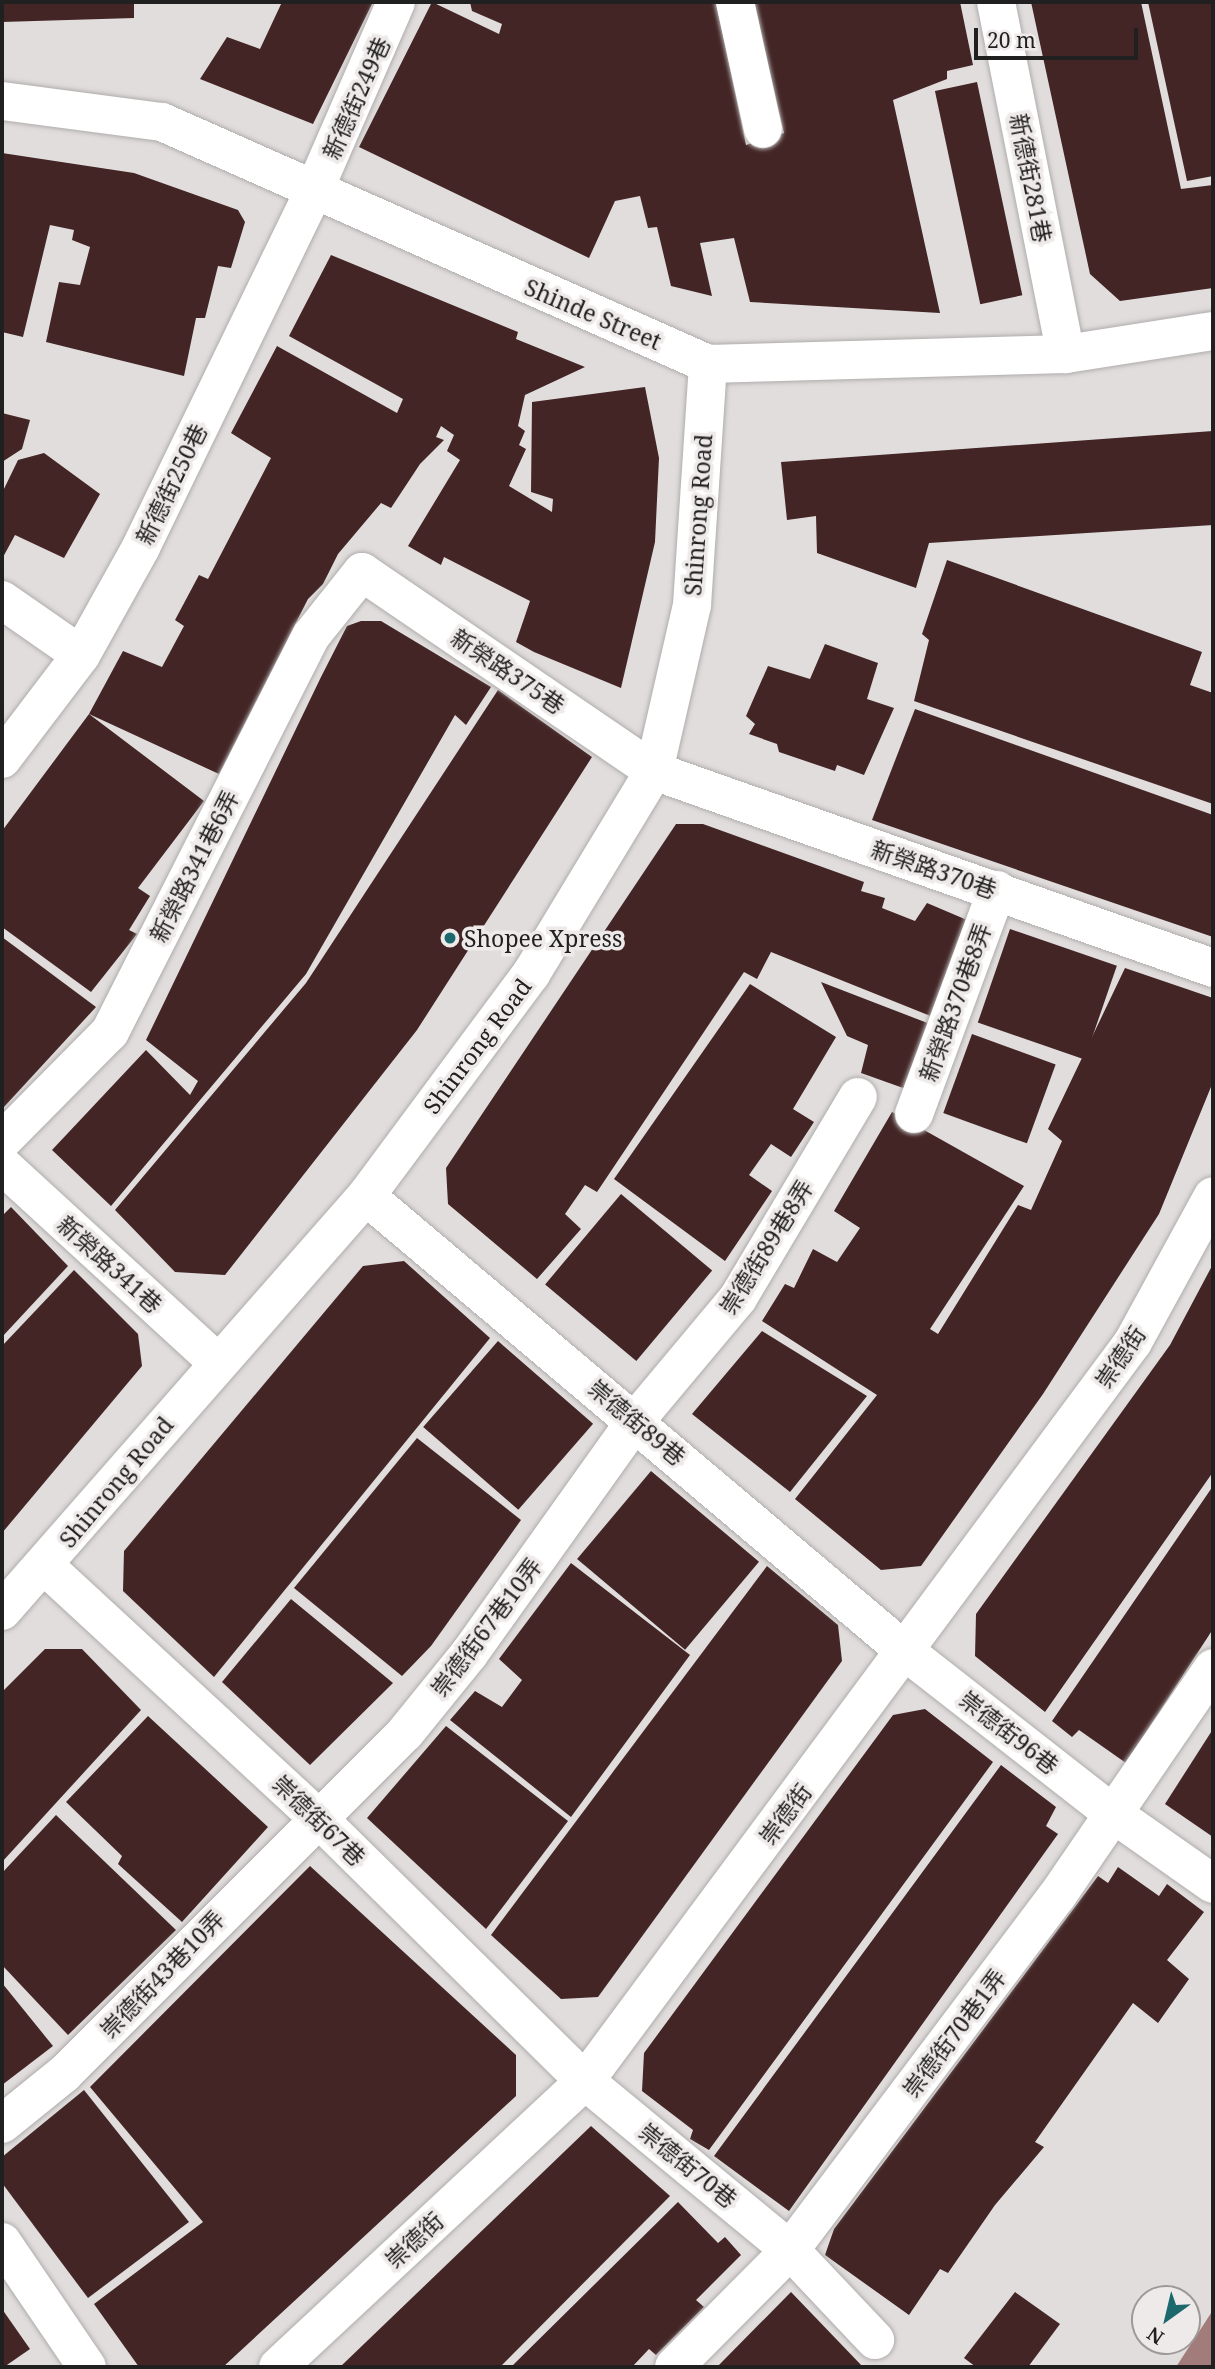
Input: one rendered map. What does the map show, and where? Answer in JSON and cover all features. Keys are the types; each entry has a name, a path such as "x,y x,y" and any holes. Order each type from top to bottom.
{"street":[{"name":"新德街249巷","path":"313,193 396,2"},
{"path":"736,2 763,129"},
{"name":"新德街281巷","path":"996,2 1066,354"},
{"name":"Shinde Street","path":"2,101 162,122 313,193 708,363 1066,354 1213,331"},
{"name":"新德街250巷","path":"2,760 80,655 141,547 313,193"},
{"name":"Shinrong Road","path":"2,1611 45,1566 217,1362 366,1196 531,974 654,771 692,605 708,363"},
{"name":"新榮路375巷","path":"362,572 654,771"},
{"name":"新榮路341巷6弄","path":"2,1141 110,1032 311,636 362,572"},
{"path":"2,600 80,655"},
{"name":"新榮路370巷","path":"654,771 1213,968"},
{"name":"新榮路370巷8弄","path":"914,1114 996,890"},
{"name":"崇德街89巷8弄","path":"636,1420 738,1298 858,1097"},
{"name":"新榮路341巷","path":"2,1165 217,1362"},
{"name":"崇德街89巷","path":"366,1196 636,1420 906,1651"},
{"name":"崇德街","path":"278,2367 585,2081 1133,1342 1213,1196"},
{"name":"崇德街67巷10弄","path":"317,1816 405,1733 469,1654 636,1420"},
{"name":"崇德街67巷","path":"45,1566 317,1816 585,2081"},
{"name":"崇德街96巷","path":"906,1651 1112,1813 1213,1884"},
{"name":"崇德街70巷1弄","path":"674,2367 790,2250 1057,1896 1213,1668"},
{"name":"崇德街43巷10弄","path":"2,2124 64,2074 317,1816"},
{"name":"崇德街70巷","path":"585,2081 790,2250 875,2340"},
{"path":"2,2242 87,2367"}],"shaded area":[{"path":"1213,2310 1213,2367 1176,2367 1184,2355 1201,2355 1201,2328"}],"building":[{"path":"2,2 134,2 134,18 2,22"},
{"path":"282,2 373,2 313,124 200,79 227,37 260,49"},
{"path":"432,2 499,34 502,24 472,11 470,2 716,2 746,145 784,133 754,2 960,2 973,65 947,71 947,79 893,100 940,313 750,302 734,238 700,243 712,296 671,286 657,227 648,228 640,196 615,201 589,258 359,147"},
{"path":"1031,2 1141,2 1181,189 1213,185 1213,288 1120,301 1090,274"},
{"path":"1148,2 1213,2 1213,176 1187,181"},
{"path":"977,82 1022,295 980,304 935,91"},
{"path":"2,153 134,173 238,210 245,222 231,268 218,266 205,318 196,318 184,376 46,342 59,282 80,285 90,247 72,240 74,230 50,225 23,337 2,332"},
{"path":"331,255 518,332 516,339 585,367 525,395 518,426 525,431 519,445 526,449 509,486 552,512 553,499 531,492 532,402 645,387 659,458 655,542 621,688 534,652 516,642 530,601 444,557 441,565 408,546 460,460 447,451 454,435 441,426 436,437 444,440 420,464 391,508 381,503 338,554 323,584 308,599 219,774 89,714 123,651 162,667 184,626 175,620 199,575 208,579 271,458 231,433 277,346 397,413 403,399 289,336"},
{"path":"2,413 30,420 22,449 2,462"},
{"path":"1213,431 1213,525 929,543 916,588 817,553 816,516 787,520 781,462"},
{"path":"44,453 100,494 64,558 15,535 2,559 2,493 18,460"},
{"path":"947,560 1202,652 1190,685 1213,693 1213,804 914,701 929,640 922,634"},
{"path":"361,621 381,621 491,687 466,725 455,715 306,974 111,1206 52,1150 146,1050 190,1095 198,1081 146,1040 347,626"},
{"path":"825,644 878,663 867,699 894,708 864,775 837,765 835,771 779,752 777,744 749,734 755,724 746,716 768,666 810,679"},
{"path":"498,690 592,757 417,1030 225,1275 175,1272 115,1210 306,983"},
{"path":"915,709 1213,815 1213,937 872,820"},
{"path":"89,714 204,801 138,888 150,896 129,930 137,934 91,992 2,927 2,831"},
{"path":"676,824 703,824 864,882 861,891 885,898 882,908 915,921 927,903 967,920 933,1017 771,952 757,979 744,972 597,1192 585,1185 565,1214 581,1229 537,1279 448,1204 446,1168"},
{"path":"1010,929 1117,966 1085,1059 978,1023"},
{"path":"2,937 96,1007 4,1107 2,1105"},
{"path":"1125,968 1213,998 1213,1082 1159,1214 1043,1394 921,1566 881,1570 795,1499 877,1395 762,1321 785,1284 794,1288 813,1249 837,1262 860,1228 834,1211 892,1112 1024,1186 930,1329 938,1334 1018,1205 1031,1210 1062,1141 1048,1129"},
{"path":"821,982 930,1024 906,1089 861,1073 868,1045 847,1036"},
{"path":"750,984 836,1037 793,1109 814,1122 791,1157 771,1144 749,1175 772,1191 725,1261 614,1179"},
{"path":"972,1034 1056,1064 1027,1143 943,1113"},
{"path":"621,1194 712,1270 636,1361 545,1284"},
{"path":"11,1207 68,1266 2,1337 2,1216"},
{"path":"404,1261 490,1338 214,1677 123,1591 124,1551 363,1266"},
{"path":"1213,1264 1213,1472 1045,1712 975,1656 976,1614 1170,1345"},
{"path":"74,1270 138,1334 142,1366 2,1533 2,1346"},
{"path":"762,1331 867,1396 790,1492 692,1414"},
{"path":"498,1341 593,1424 518,1510 423,1427"},
{"path":"417,1438 521,1520 431,1646 402,1676 294,1588"},
{"path":"651,1471 759,1562 685,1650 577,1559"},
{"path":"1213,1486 1213,1629 1126,1763 1079,1730 1072,1737 1052,1721"},
{"path":"571,1563 690,1655 571,1817 450,1720 475,1691 502,1707 522,1680 499,1659"},
{"path":"767,1566 838,1625 842,1661 598,1997 561,1999 491,1935"},
{"path":"291,1599 393,1683 310,1765 222,1682"},
{"path":"45,1649 82,1649 141,1710 2,1862 2,1692"},
{"path":"925,1709 993,1762 709,2150 690,2139 693,2130 642,2091 644,2053 893,1715"},
{"path":"148,1716 268,1827 182,1922 118,1864 122,1856 66,1802"},
{"path":"446,1726 568,1821 486,1929 367,1818"},
{"path":"1213,1729 1213,1837 1165,1804"},
{"path":"1001,1765 1056,1807 1046,1826 1058,1834 789,2211 714,2156"},
{"path":"56,1815 176,1930 68,2035 2,1965 2,1873"},
{"path":"310,1866 516,2055 516,2096 223,2367 139,2367 94,2304 203,2222 90,2087"},
{"path":"1118,1867 1159,1896 1167,1884 1204,1912 1167,1960 1189,1979 1158,2023 1133,2003 1035,2142 1044,2147 995,2205 948,2273 940,2269 909,2315 825,2255 834,2229 1098,1876 1108,1883"},
{"path":"2,1983 53,2046 2,2085"},
{"path":"84,2090 189,2222 88,2298 2,2183 2,2157"},
{"path":"591,2126 670,2196 500,2367 340,2367"},
{"path":"678,2202 718,2243 725,2237 741,2255 696,2300 704,2307 656,2355 649,2349 632,2367 511,2367"},
{"path":"791,2292 863,2367 717,2367"},
{"path":"1015,2292 1060,2324 1028,2367 976,2367 964,2358"},
{"path":"2,2309 30,2349 4,2367 2,2367"}],"place":[{"name":"Shopee Xpress","path":"450,938"}]}
